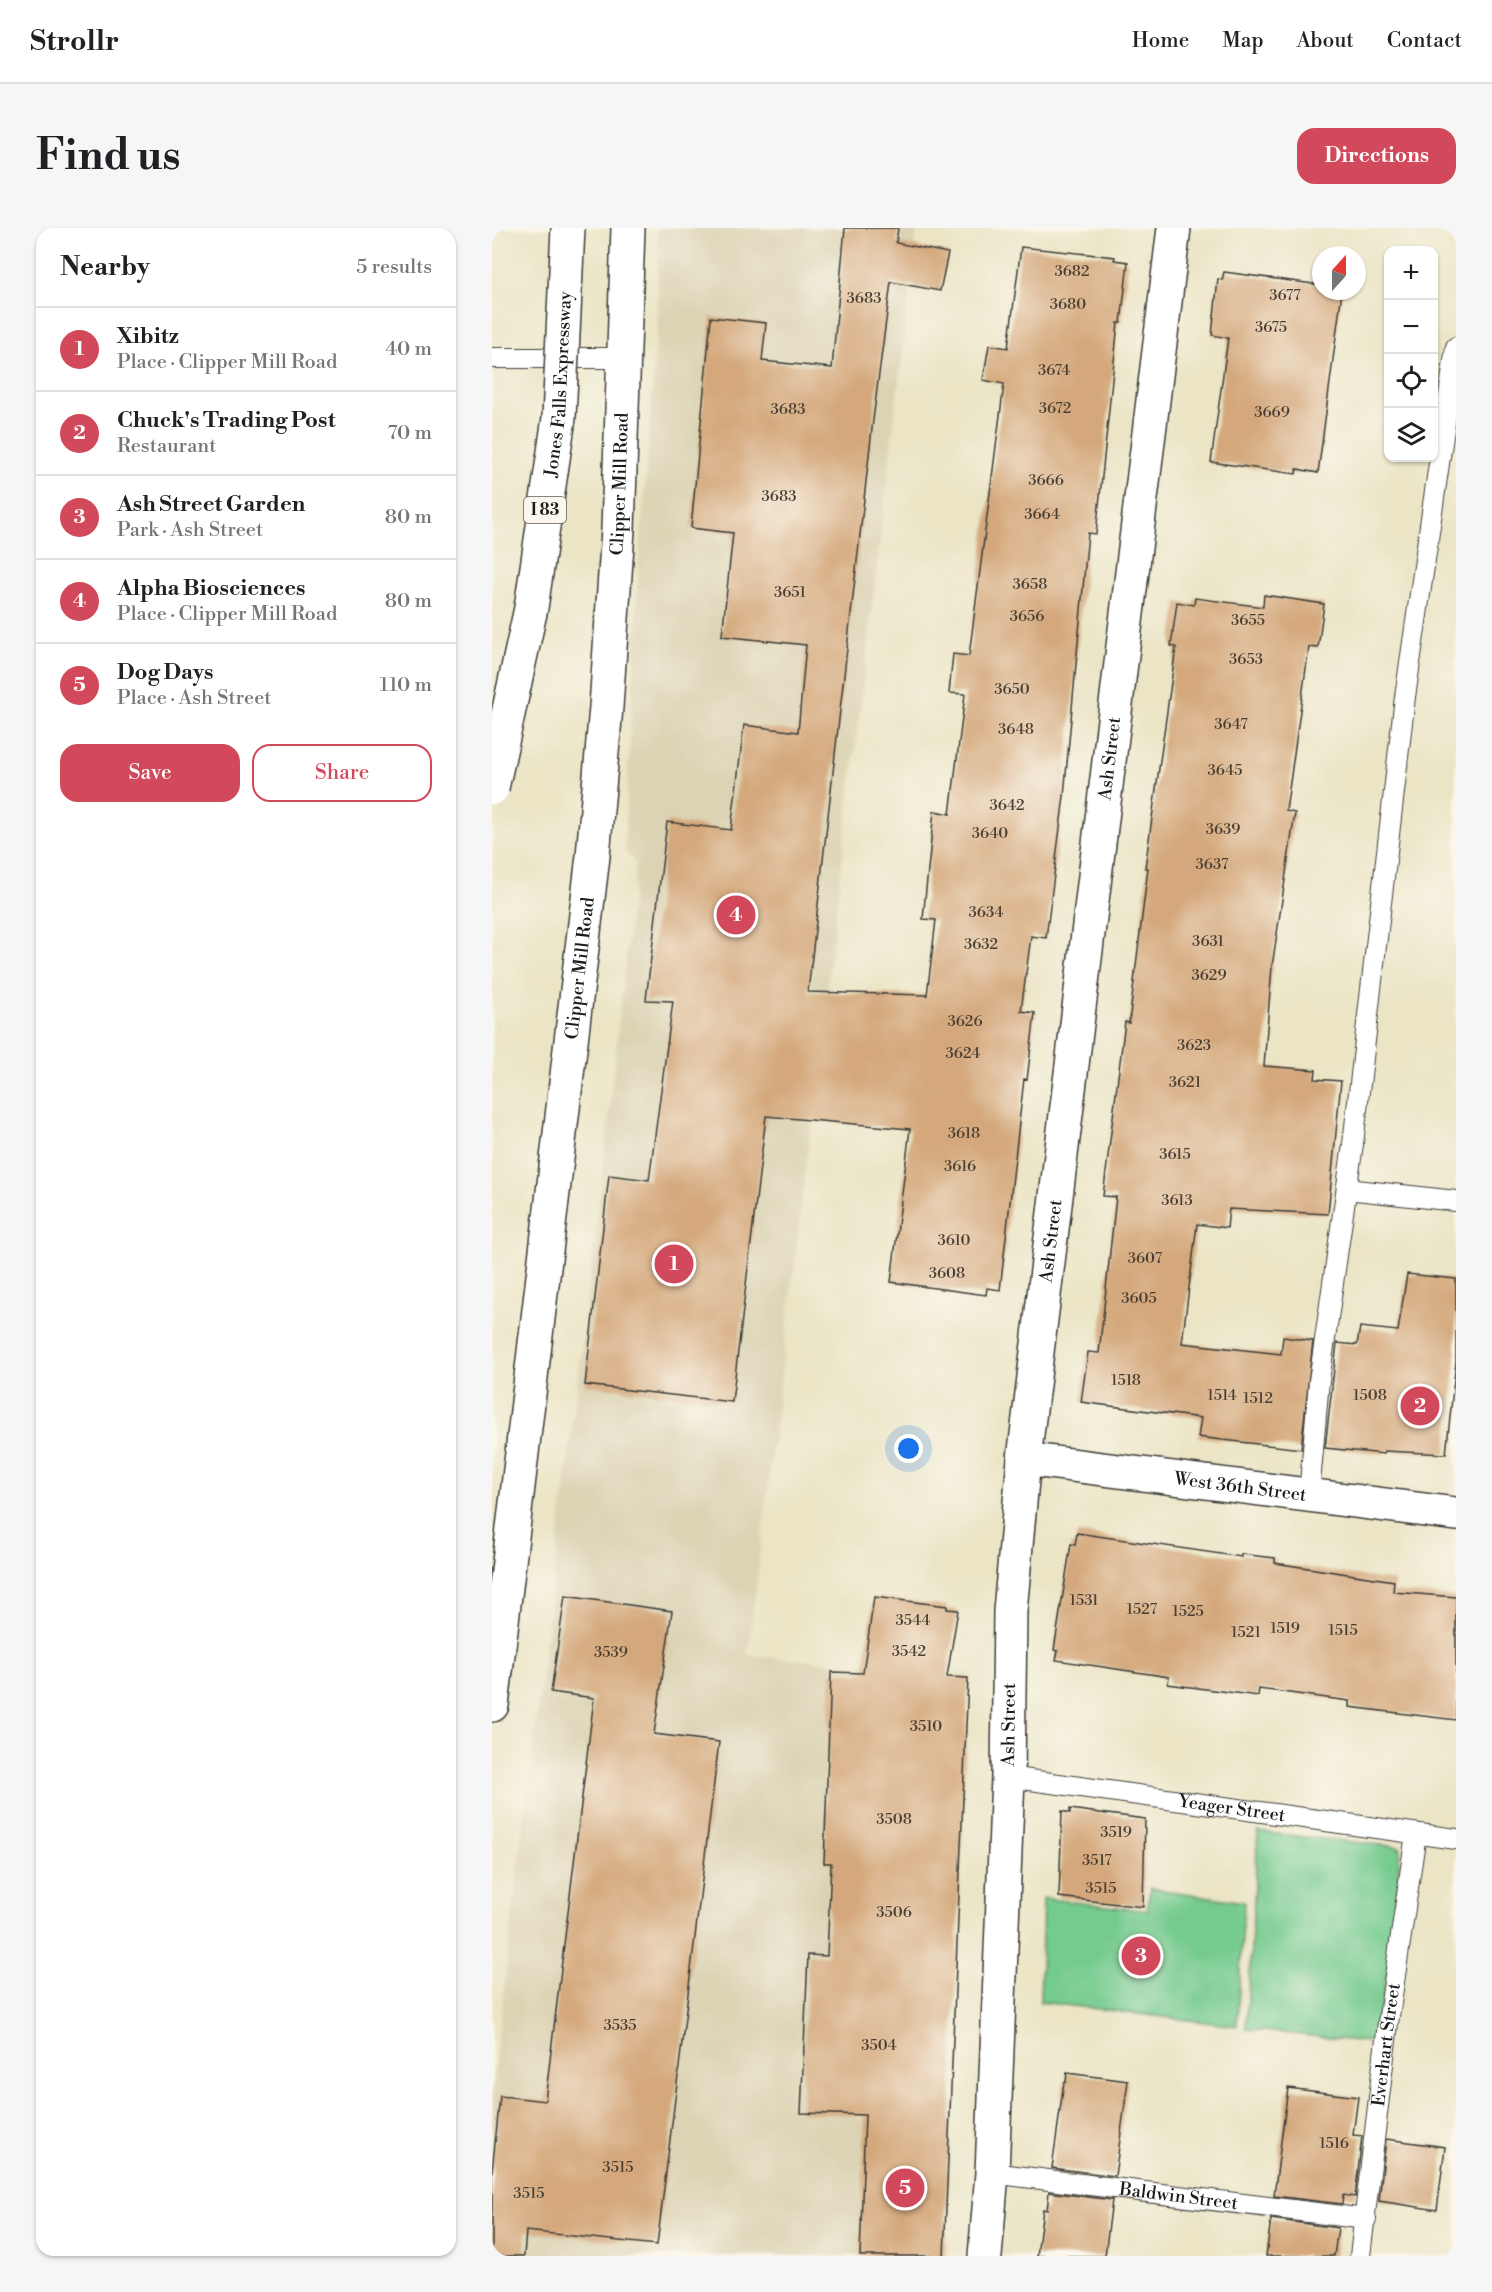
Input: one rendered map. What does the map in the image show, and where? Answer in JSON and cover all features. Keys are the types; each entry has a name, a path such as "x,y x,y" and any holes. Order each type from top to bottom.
{"main road":[{"name":"Jones Falls Expressway","path":"492,789 531,608 559,418 568,228"},
{"name":"Clipper Mill Road","path":"492,1706 594,845 618,542 626,358 628,228"},
{"name":"Ash Street","path":"985,2256 992,2173 1008,1777 1010,1611 1024,1458 1174,228"},
{"name":"West 36th Street","path":"1024,1458 1456,1514"}],"lane":[{"path":"1309,1495 1319,1381 1347,1188 1405,697 1456,346"},
{"path":"492,358 626,358"},
{"path":"1347,1188 1456,1201"},
{"name":"Yeager Street","path":"1008,1777 1456,1839"},
{"name":"Everhart Street","path":"1360,2256 1388,2023 1416,1834"},
{"name":"Baldwin Street","path":"992,2173 1366,2219"}],"shaded area":[{"path":"658,228 917,228 748,1655 969,1675 946,2256 492,2256 492,2087 601,1188 636,863 624,850 639,563 657,328"}],"green space":[{"path":"1258,1832 1400,1847 1396,1919 1375,2043 1246,2029"},
{"path":"1150,1888 1244,1902 1237,2026 1040,2002 1043,1898 1147,1911"}],"pier":[{"path":"492,228 554,228 539,434 508,654 492,711"}],"building":[{"path":"845,228 898,228 896,243 948,253 940,291 891,282 873,420 808,992 927,995 936,920 923,919 934,811 950,814 965,694 949,693 953,654 969,656 1004,384 983,380 989,345 1008,348 1021,247 1115,257 1114,260 1128,262 1121,323 1118,323 1096,534 1088,533 1064,796 1046,938 1031,936 1021,1011 1035,1013 1027,1080 1024,1079 1000,1290 987,1288 986,1295 891,1282 910,1129 766,1116 732,1402 585,1385 609,1175 649,1180 673,1001 646,1000 667,822 731,830 744,725 798,732 806,645 722,636 733,533 691,528 711,317 766,323 762,361 832,368"},
{"path":"1224,272 1312,284 1312,300 1341,300 1318,473 1297,469 1296,474 1211,462 1228,338 1212,335 1218,279 1222,280"},
{"path":"1264,595 1324,604 1318,648 1309,647 1286,811 1295,813 1272,967 1264,1066 1316,1070 1315,1079 1341,1081 1328,1214 1229,1209 1227,1228 1197,1224 1182,1343 1281,1354 1283,1337 1313,1341 1301,1449 1198,1437 1201,1418 1081,1402 1088,1352 1099,1353 1116,1197 1103,1196 1125,1022 1129,1023 1148,868 1145,868 1176,647 1171,646 1177,602 1194,605 1195,598 1263,607"},
{"path":"1407,1274 1456,1279 1456,1361 1446,1454 1384,1451 1384,1454 1325,1448 1337,1343 1357,1345 1360,1327 1398,1331"},
{"path":"1077,1533 1241,1557 1241,1554 1275,1558 1275,1563 1394,1581 1393,1592 1456,1597 1456,1720 1349,1707 1349,1701 1259,1689 1258,1696 1168,1684 1169,1677 1056,1660 1058,1651 1054,1650 1071,1544 1075,1545"},
{"path":"565,1596 672,1611 654,1734 719,1742 657,2245 526,2231 524,2256 492,2256 492,2172 500,2096 545,2101 594,1698 551,1692"},
{"path":"874,1597 947,1606 947,1609 958,1610 947,1677 968,1678 944,2256 860,2256 865,2115 801,2113 808,1955 827,1956 831,1863 824,1863 831,1672 863,1673"},
{"path":"1070,1809 1145,1819 1143,1907 1059,1897 1062,1811 1070,1813"},
{"path":"1067,2073 1128,2081 1115,2176 1052,2168"},
{"path":"1288,2088 1358,2097 1353,2135 1362,2136 1355,2197 1343,2195 1342,2204 1274,2196"},
{"path":"1386,2139 1445,2147 1437,2210 1379,2201"},
{"path":"1049,2192 1112,2200 1105,2256 1037,2256 1043,2209 1047,2210"},
{"path":"1271,2219 1338,2228 1334,2256 1266,2256"}],"place":[{"name":"Alpha Biosciences","path":"736,915"},
{"name":"Xibitz","path":"674,1264"},
{"name":"Chuck's Trading Post","path":"1420,1406"},
{"name":"Ash Street Garden","path":"1141,1956"},
{"name":"Dog Days","path":"905,2188"}]}
